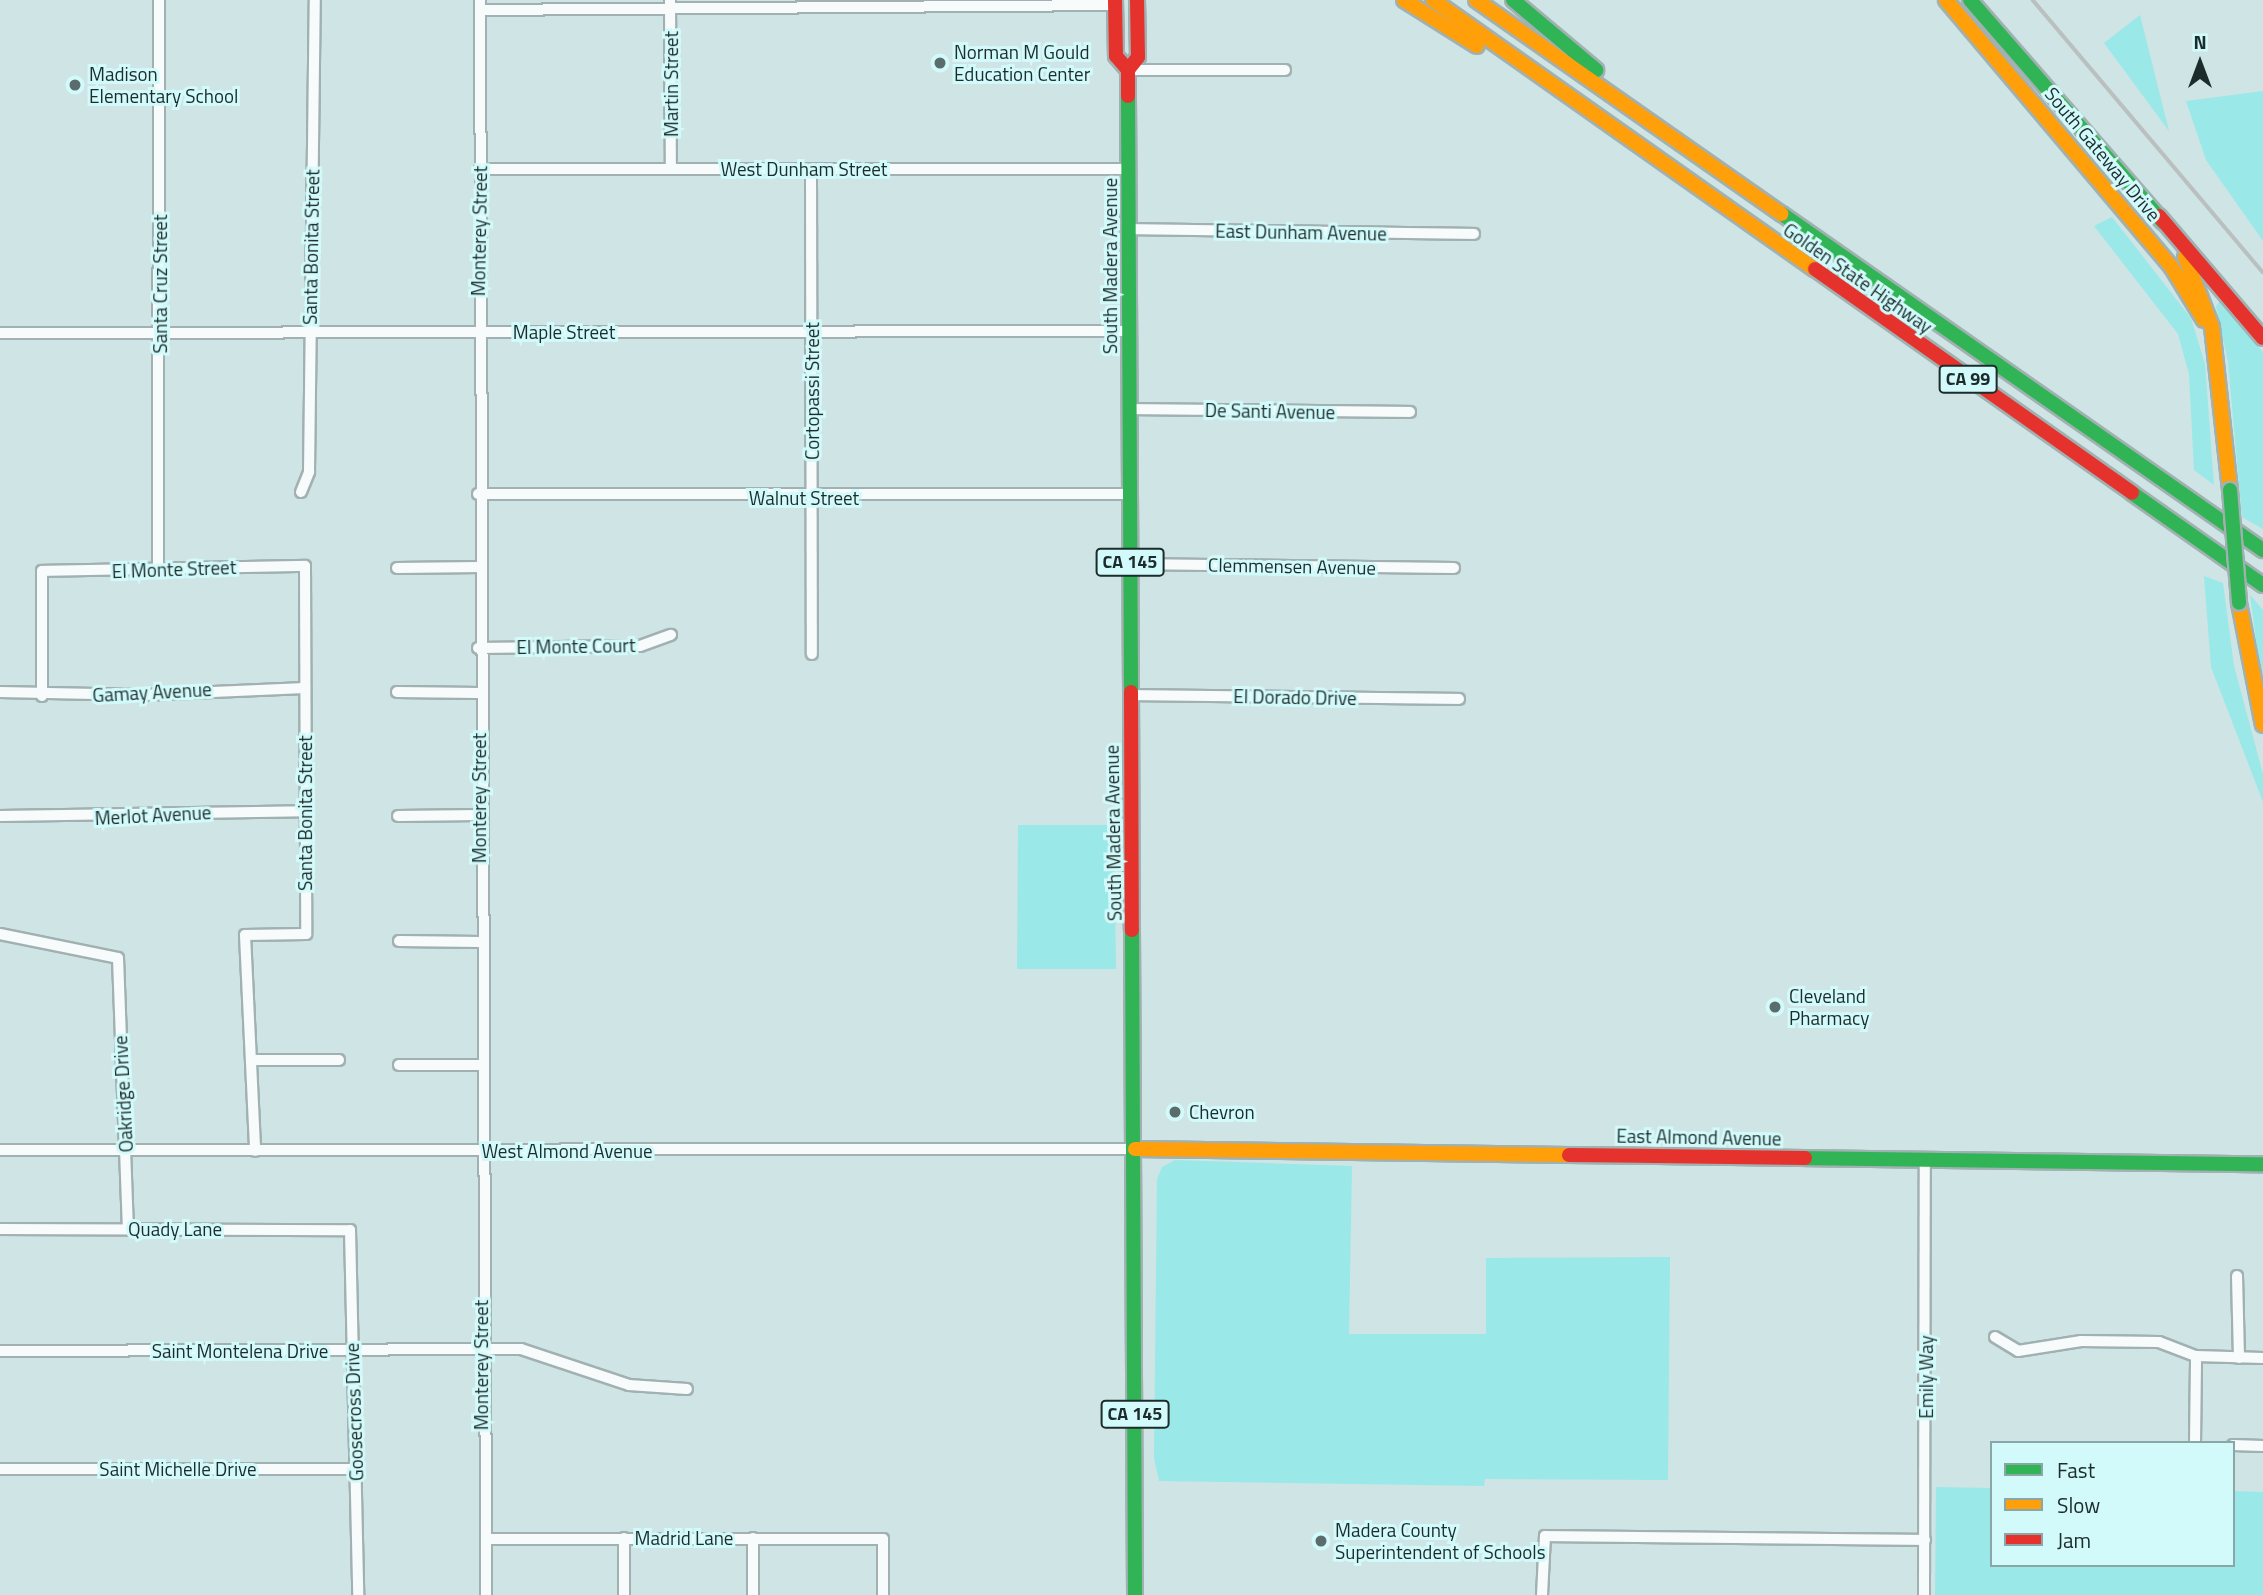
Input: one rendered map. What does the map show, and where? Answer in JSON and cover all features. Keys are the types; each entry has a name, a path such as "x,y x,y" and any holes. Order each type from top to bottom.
{"main road":[{"name":"South Madera Avenue","path":"1135,1595 1128,70 1138,57 1137,0"},
{"path":"1404,0 1675,172"},
{"name":"Golden State Highway","path":"1433,0 2263,585"},
{"name":"Golden State Highway","path":"1476,0 2263,550"},
{"path":"1513,0 1693,151"},
{"name":"South Gateway Drive","path":"1946,0 2181,280 2215,344"},
{"name":"South Gateway Drive","path":"1970,0 2158,216 2193,270 2215,344 2239,603 2263,725"},
{"name":"South Madera Avenue","path":"1115,2 1116,57 1128,70"},
{"path":"2106,190 2124,175"},
{"path":"2158,216 2263,338"},
{"name":"East Almond Avenue","path":"1135,1149 2263,1164"}],"street":[{"name":"Santa Cruz Street","path":"158,568 159,0"},
{"name":"Santa Bonita Street","path":"302,492 309,472 315,0"},
{"path":"480,5 1115,2"},
{"name":"Martin Street","path":"670,3 671,169"},
{"name":"Monterey Street","path":"480,5 478,648 481,1349 486,1595"},
{"path":"1128,70 1285,71"},
{"name":"West Dunham Street","path":"480,169 1128,169"},
{"name":"Cortopassi Street","path":"811,169 812,654"},
{"name":"East Dunham Avenue","path":"1128,229 1474,233"},
{"name":"Maple Street","path":"0,333 812,334 1129,331"},
{"name":"De Santi Avenue","path":"1130,409 1410,412"},
{"name":"Walnut Street","path":"478,494 812,498 1130,494"},
{"name":"Clemmensen Avenue","path":"1130,564 1454,568"},
{"name":"Santa Bonita Street","path":"255,1060 246,934 306,934 305,566"},
{"name":"El Monte Street","path":"42,696 42,571 305,566"},
{"path":"397,568 480,567"},
{"name":"El Monte Court","path":"478,648 640,646 671,635"},
{"name":"Gamay Avenue","path":"0,692 42,696 305,688"},
{"path":"397,692 479,693"},
{"name":"El Dorado Drive","path":"1131,695 1459,699"},
{"name":"Merlot Avenue","path":"0,816 305,811"},
{"path":"398,816 479,815"},
{"name":"Oakridge Drive","path":"0,934 118,958 128,1229"},
{"path":"398,942 480,942"},
{"path":"255,1151 255,1060 340,1060"},
{"path":"399,1065 481,1065"},
{"name":"West Almond Avenue","path":"0,1150 1135,1149"},
{"name":"Emily Way","path":"1924,1595 1925,1160"},
{"name":"Quady Lane","path":"0,1229 350,1230"},
{"name":"Goosecross Drive","path":"350,1230 358,1595"},
{"path":"2237,1276 2239,1358"},
{"path":"1995,1337 2018,1351 2081,1340 2159,1342 2196,1356 2263,1358"},
{"name":"Saint Montelena Drive","path":"0,1351 352,1352 481,1349 540,1352 629,1385 687,1389"},
{"path":"2195,1441 2196,1356"},
{"path":"2235,1445 2263,1446"},
{"name":"Saint Michelle Drive","path":"0,1469 356,1469"},
{"path":"1542,1595 1545,1536 1925,1539"},
{"path":"624,1538 624,1595"},
{"path":"753,1538 753,1595"},
{"name":"Madrid Lane","path":"486,1539 883,1539 883,1595"}],"shaded area":[{"path":"2140,15 2169,131 2104,43"},
{"path":"2263,91 2263,241 2206,160 2186,101"},
{"path":"2112,217 2191,318 2205,364 2214,485 2194,470 2189,374 2178,334 2094,226"},
{"path":"2220,301 2263,352 2263,529 2242,517 2228,362 2216,306"},
{"path":"2204,576 2223,583 2234,666 2263,774 2263,802 2211,667"},
{"path":"2250,595 2263,610 2263,677 2257,647"},
{"path":"1018,825 1114,825 1116,969 1017,969"},
{"path":"1175,1160 1352,1166 1349,1334 1486,1334 1486,1258 1670,1257 1668,1480 1485,1479 1484,1486 1159,1481 1154,1458 1157,1179 1162,1167"},
{"path":"1936,1487 1990,1488 1990,1567 2235,1567 2235,1491 2263,1492 2263,1595 1935,1595"}],"railway":[{"path":"2033,0 2263,272"}],"traffic: fast":[{"path":"1513,0 1596,70"},
{"path":"1970,0 2163,222"},
{"path":"1128,96 1131,692"},
{"path":"1782,214 2263,550"},
{"path":"2230,490 2239,603"},
{"path":"2132,493 2263,585"},
{"path":"1132,930 1135,1595"},
{"path":"1805,1158 2263,1164"}],"traffic: slow":[{"path":"1404,0 1477,46"},
{"path":"1433,0 1815,269"},
{"path":"1476,0 1782,214"},
{"path":"1946,0 2171,266 2204,320"},
{"path":"2185,257 2212,327 2230,490"},
{"path":"2239,603 2263,725"},
{"path":"1135,1149 1569,1155"}],"traffic: jam":[{"path":"1115,0 1116,56 1128,70"},
{"path":"1128,96 1128,70 1138,57 1137,0"},
{"path":"2159,216 2263,338"},
{"path":"1815,269 2132,493"},
{"path":"1131,692 1132,930"},
{"path":"1569,1155 1805,1158"}],"place":[{"name":"Norman M Gould Education Center","path":"940,63"},
{"name":"Madison Elementary School","path":"75,85"},
{"name":"Cleveland Pharmacy","path":"1775,1007"},
{"name":"Chevron","path":"1175,1112"},
{"name":"Madera County Superintendent of Schools","path":"1321,1541"}]}
